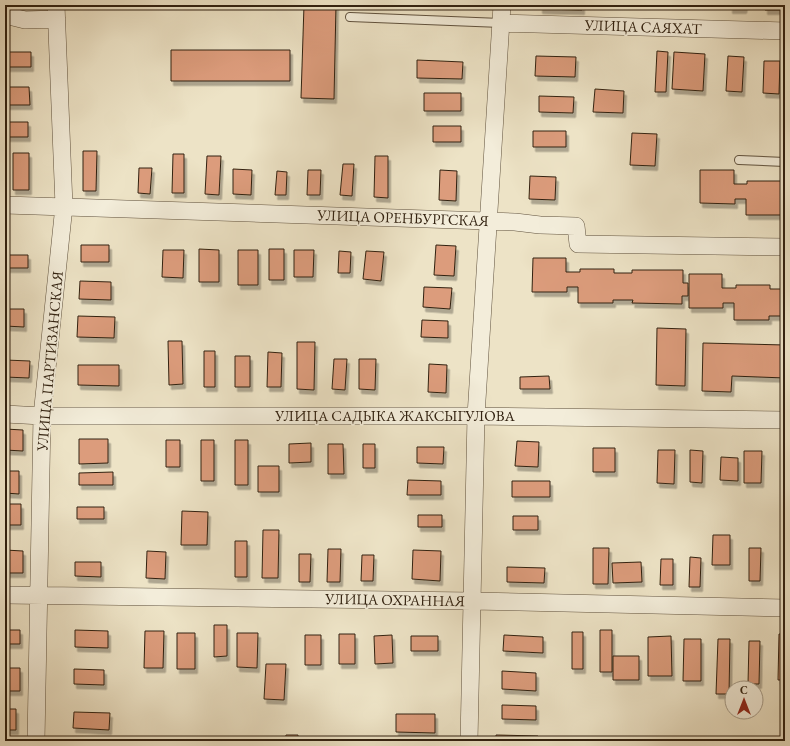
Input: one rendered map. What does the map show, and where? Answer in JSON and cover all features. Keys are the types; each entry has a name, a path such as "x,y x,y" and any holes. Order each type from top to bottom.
{"street":[{"path":"469,741 476,416 502,5"},
{"path":"5,15 25,20 56,12"},
{"name":"УЛИЦА ПАРТИЗАНСКАЯ","path":"36,741 42,416 64,206 56,12"},
{"name":"УЛИЦА САЯХАТ","path":"501,22 785,31"},
{"name":"УЛИЦА ОРЕНБУРГСКАЯ","path":"5,205 489,221 576,226 578,244 785,247"},
{"name":"УЛИЦА САДЫКА ЖАКСЫГУЛОВА","path":"5,414 42,416 476,416 785,420"},
{"name":"УЛИЦА ОХРАННАЯ","path":"5,595 472,601 785,608"}],"lane":[{"path":"350,17 501,22"},
{"path":"739,160 785,162"}],"building":[{"path":"304,5 336,5 334,99 301,98"},
{"path":"540,5 582,5 582,10 540,9"},
{"path":"730,5 745,5 744,9 730,9"},
{"path":"765,5 781,5 781,10 765,10"},
{"path":"171,50 290,50 290,81 171,81"},
{"path":"657,51 668,52 666,92 655,92"},
{"path":"5,52 31,52 31,67 5,67"},
{"path":"674,52 705,54 703,91 672,89"},
{"path":"536,56 576,57 575,77 535,76"},
{"path":"728,56 744,57 742,92 726,91"},
{"path":"417,60 463,62 462,79 417,78"},
{"path":"764,61 780,61 779,94 763,93"},
{"path":"5,87 29,87 30,105 5,105"},
{"path":"595,89 624,91 623,113 593,112"},
{"path":"424,93 461,93 461,111 424,111"},
{"path":"539,96 574,97 573,113 539,112"},
{"path":"6,122 28,122 28,137 6,137"},
{"path":"433,126 461,126 461,142 433,142"},
{"path":"533,131 566,131 566,147 533,147"},
{"path":"632,133 657,134 655,166 630,165"},
{"path":"83,151 97,151 96,191 83,191"},
{"path":"13,153 29,153 29,190 13,190"},
{"path":"173,154 184,154 184,193 172,193"},
{"path":"207,156 221,156 219,195 205,194"},
{"path":"375,156 388,156 388,198 374,197"},
{"path":"343,164 354,164 352,196 340,195"},
{"path":"139,168 152,168 150,194 138,193"},
{"path":"233,169 252,170 251,195 233,194"},
{"path":"308,170 321,170 320,195 307,195"},
{"path":"440,170 457,171 456,201 439,200"},
{"path":"700,170 734,170 734,184 747,184 747,181 782,181 782,184 785,184 785,211 781,211 781,215 746,215 746,199 735,199 735,204 700,203"},
{"path":"277,171 287,172 286,195 275,195"},
{"path":"530,176 556,177 555,200 529,199"},
{"path":"81,245 109,245 109,262 81,262"},
{"path":"436,245 456,246 454,276 434,275"},
{"path":"199,249 219,250 219,282 199,282"},
{"path":"269,249 284,249 284,280 269,280"},
{"path":"163,250 184,250 183,278 162,277"},
{"path":"238,250 258,250 258,285 238,285"},
{"path":"294,250 314,250 313,277 294,277"},
{"path":"339,251 351,252 350,273 338,273"},
{"path":"366,251 384,252 381,281 363,279"},
{"path":"5,255 28,255 28,268 5,268"},
{"path":"533,258 566,258 566,272 580,272 580,269 614,269 614,273 632,273 632,270 683,270 683,283 688,283 688,296 682,296 682,304 632,303 633,300 613,300 613,303 578,303 578,287 567,287 567,292 532,292"},
{"path":"689,274 722,274 722,288 736,288 736,285 770,285 770,289 785,289 785,316 769,316 769,320 734,320 734,303 723,303 723,308 689,308"},
{"path":"80,281 111,282 111,300 79,299"},
{"path":"424,287 452,288 450,309 423,307"},
{"path":"5,309 24,309 24,327 5,326"},
{"path":"78,316 115,317 114,338 77,337"},
{"path":"422,320 448,321 448,338 421,337"},
{"path":"657,328 686,329 685,386 656,385"},
{"path":"168,341 182,341 183,384 169,385"},
{"path":"297,342 315,342 314,390 297,389"},
{"path":"703,343 785,345 785,378 732,376 731,392 702,391"},
{"path":"204,351 215,351 215,387 204,387"},
{"path":"268,352 282,353 281,387 267,387"},
{"path":"235,356 250,356 250,387 235,387"},
{"path":"334,359 347,359 345,390 332,389"},
{"path":"359,359 376,359 375,390 359,389"},
{"path":"5,360 30,361 29,378 5,377"},
{"path":"429,364 447,365 446,393 428,392"},
{"path":"78,365 119,365 119,386 78,385"},
{"path":"549,376 550,389 520,389 520,377"},
{"path":"5,429 23,430 23,451 5,450"},
{"path":"79,439 108,439 108,463 79,464"},
{"path":"166,440 180,440 180,467 166,467"},
{"path":"201,440 214,440 214,481 201,481"},
{"path":"235,440 248,440 248,485 235,485"},
{"path":"517,441 539,442 538,467 515,466"},
{"path":"311,443 311,462 289,463 289,444"},
{"path":"328,444 343,444 344,474 328,474"},
{"path":"363,444 375,444 375,468 363,468"},
{"path":"417,447 444,447 443,464 417,463"},
{"path":"593,448 615,448 615,472 593,472"},
{"path":"658,450 675,450 674,484 657,483"},
{"path":"690,450 703,451 702,483 690,482"},
{"path":"744,451 762,451 761,483 744,483"},
{"path":"721,457 738,458 738,481 720,480"},
{"path":"258,466 279,466 279,492 258,492"},
{"path":"5,471 19,471 19,494 5,493"},
{"path":"113,472 113,485 79,485 79,473"},
{"path":"408,480 441,481 441,495 407,495"},
{"path":"512,481 550,481 550,497 512,497"},
{"path":"5,504 21,504 21,525 5,525"},
{"path":"77,507 104,507 104,519 77,519"},
{"path":"182,511 208,512 207,545 181,545"},
{"path":"418,515 442,515 442,527 418,527"},
{"path":"513,516 538,516 538,530 513,530"},
{"path":"263,530 279,530 278,578 262,578"},
{"path":"713,535 730,535 730,565 712,565"},
{"path":"235,541 247,541 247,577 235,577"},
{"path":"593,548 609,548 608,584 593,584"},
{"path":"749,548 761,548 760,581 749,581"},
{"path":"328,549 341,549 340,582 327,582"},
{"path":"5,550 23,551 23,573 5,573"},
{"path":"413,550 441,551 440,581 412,579"},
{"path":"147,551 166,552 165,579 146,578"},
{"path":"299,554 311,554 310,582 299,582"},
{"path":"362,555 374,555 373,581 361,581"},
{"path":"690,557 701,558 700,587 689,587"},
{"path":"661,559 673,559 673,585 660,585"},
{"path":"75,562 101,562 101,577 75,576"},
{"path":"641,562 642,582 613,583 612,563"},
{"path":"507,567 545,568 544,583 507,582"},
{"path":"214,625 227,625 227,656 214,657"},
{"path":"5,630 20,630 20,644 5,644"},
{"path":"75,630 108,631 108,648 75,647"},
{"path":"600,630 612,630 612,672 600,672"},
{"path":"145,631 164,631 163,668 144,668"},
{"path":"572,632 583,632 583,669 572,669"},
{"path":"177,633 195,633 195,669 177,669"},
{"path":"237,633 258,633 257,668 237,667"},
{"path":"339,634 355,634 355,664 339,664"},
{"path":"779,634 785,634 785,680 778,680"},
{"path":"305,635 321,635 321,665 305,665"},
{"path":"392,635 393,663 375,664 374,636"},
{"path":"504,635 543,637 543,653 503,651"},
{"path":"411,636 438,636 438,651 411,651"},
{"path":"671,636 672,676 648,676 648,637"},
{"path":"684,639 701,639 701,681 683,681"},
{"path":"718,639 730,639 729,680 724,680 724,694 716,694"},
{"path":"749,641 760,641 759,680 748,680"},
{"path":"613,656 639,656 639,680 613,680"},
{"path":"266,664 286,664 284,700 264,699"},
{"path":"5,668 20,668 20,691 5,691"},
{"path":"74,669 104,670 104,685 74,684"},
{"path":"502,671 536,673 536,691 502,689"},
{"path":"502,705 536,706 536,720 502,719"},
{"path":"5,709 16,709 16,730 5,730"},
{"path":"74,712 110,713 109,730 73,728"},
{"path":"396,714 435,714 435,733 396,732"},
{"path":"286,735 298,735 298,741 285,741"},
{"path":"496,735 538,736 538,741 496,741"}]}
